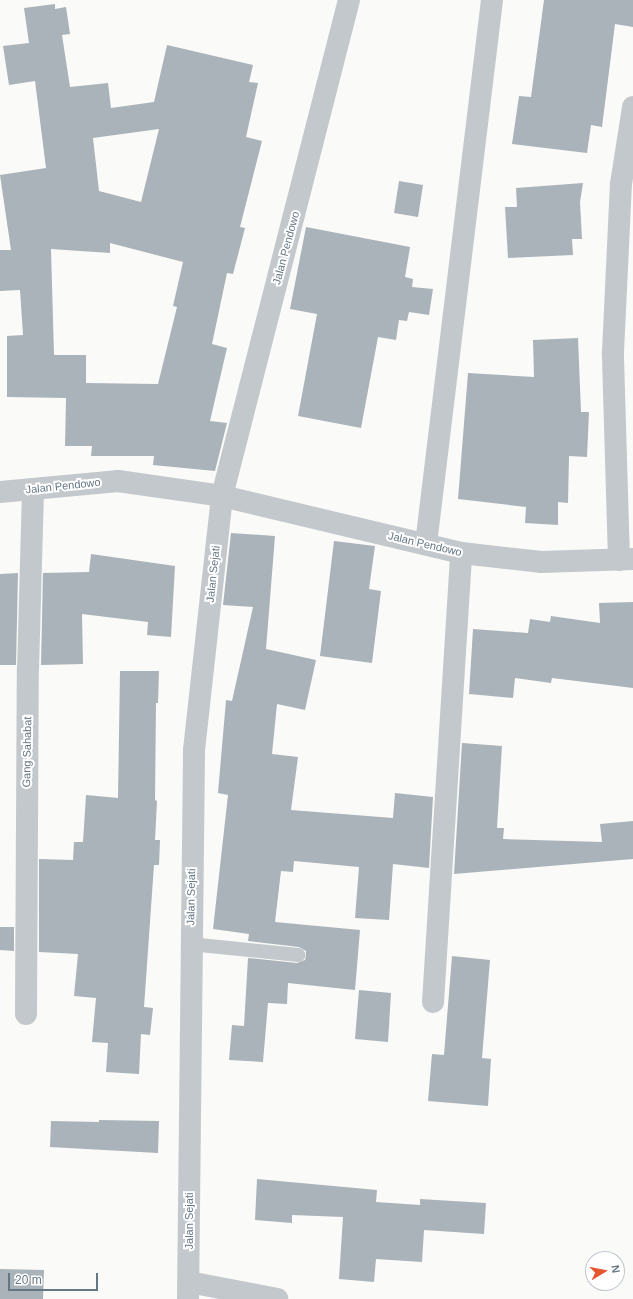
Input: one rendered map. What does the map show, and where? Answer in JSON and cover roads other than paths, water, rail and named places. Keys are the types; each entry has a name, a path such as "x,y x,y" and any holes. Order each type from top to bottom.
{"street":[{"name":"Jalan Pendowo","path":"222,496 349,0"},
{"path":"426,544 492,0"},
{"path":"626,560 613,352 621,184 633,107"},
{"name":"Jalan Pendowo","path":"0,492 118,481 222,496 461,553 541,562 626,560"},
{"name":"Gang Sahabat","path":"26,1014 28,670 33,489"},
{"name":"Jalan Sejati","path":"189,1291 190,944 194,750 222,496"},
{"path":"433,1002 461,553"},
{"path":"189,1291 277,1299"}],"lane":[{"path":"190,944 298,955"}]}
